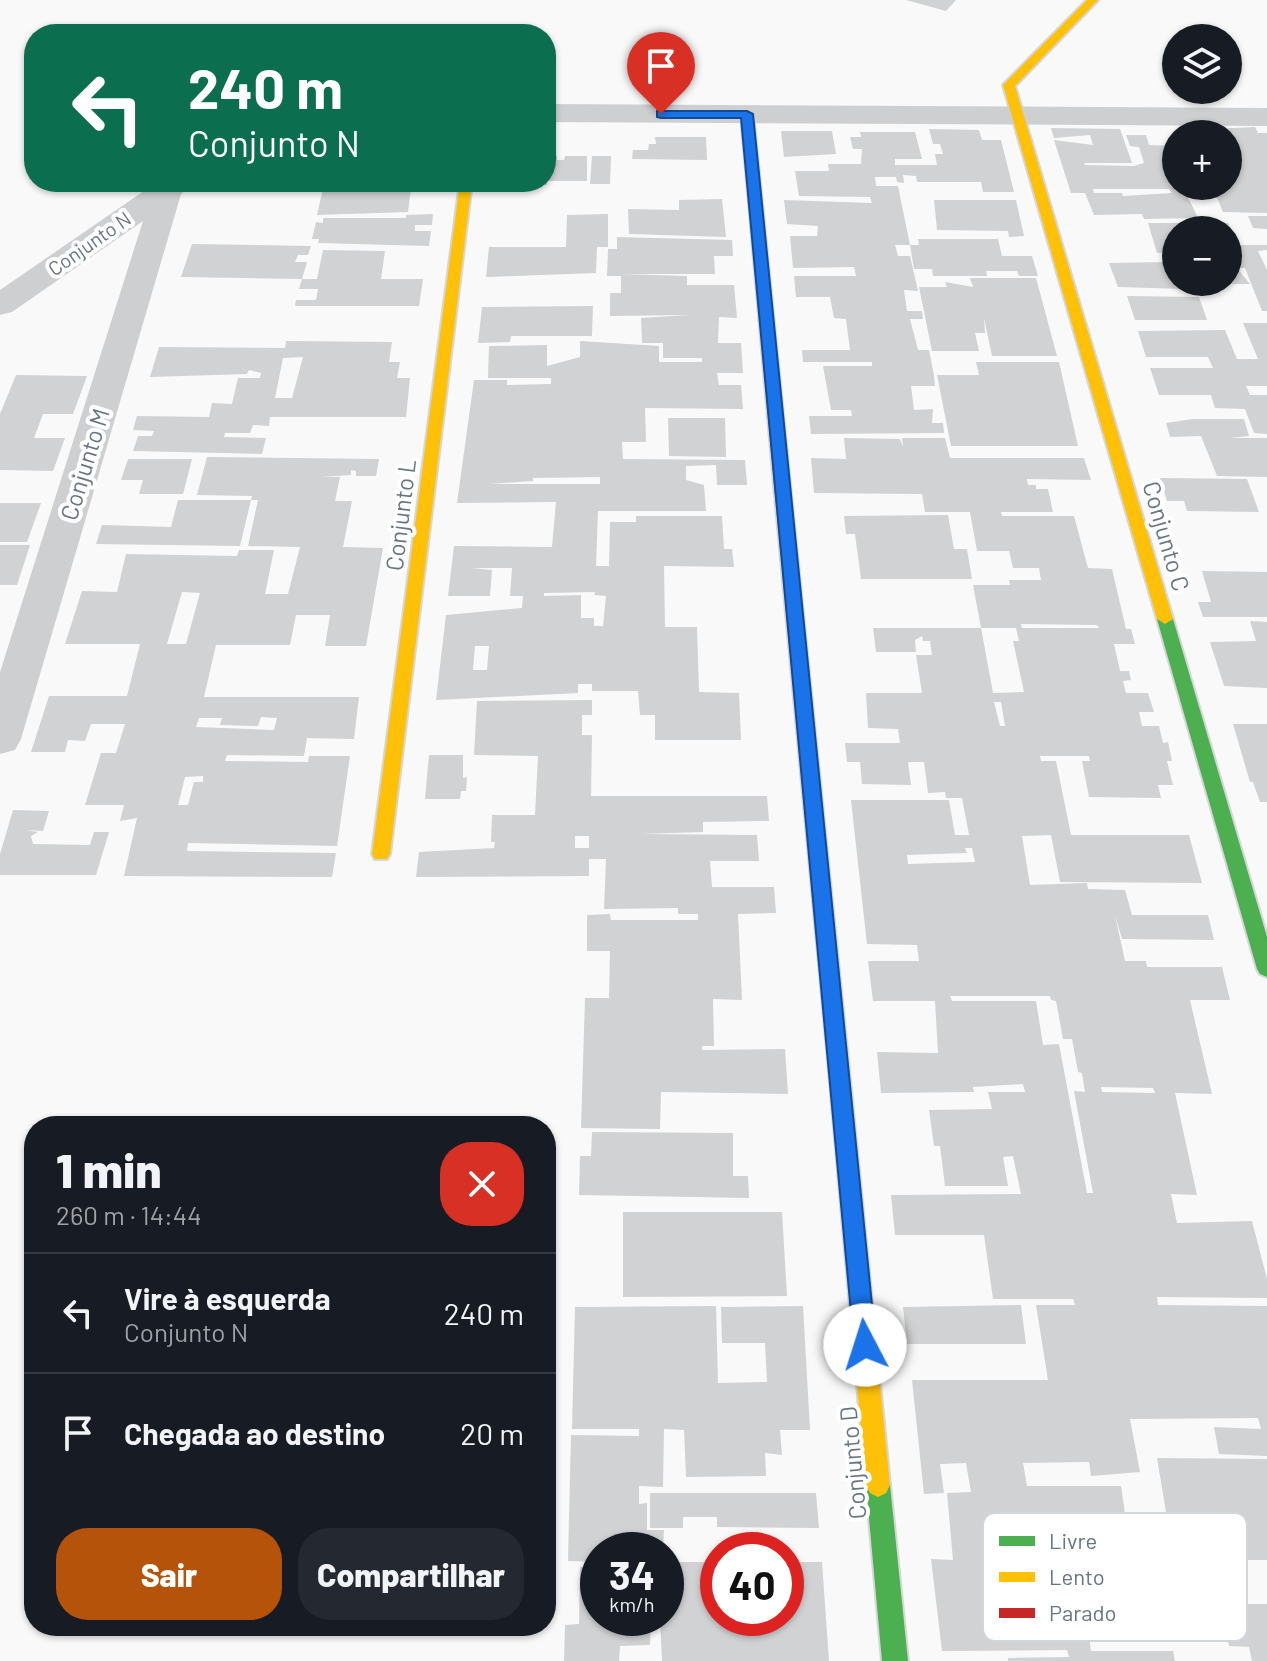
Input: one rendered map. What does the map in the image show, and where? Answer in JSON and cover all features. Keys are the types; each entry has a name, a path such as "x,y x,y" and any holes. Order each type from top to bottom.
{"street":[{"name":"Conjunto C","path":"1093,0 1009,85 1267,969"},
{"path":"556,113 1267,117"},
{"name":"Conjunto D","path":"747,114 895,1661"},
{"name":"Conjunto N","path":"0,305 164,192"},
{"name":"Conjunto M","path":"0,739 172,192"},
{"name":"Conjunto L","path":"381,854 465,192"}],"building":[{"path":"906,0 956,0 946,11"},
{"path":"1255,127 1258,133 1267,133 1267,213 1223,212 1218,200 1242,200 1242,128"},
{"path":"1051,128 1120,129 1132,163 1085,165 1134,166 1144,163 1139,147 1130,146 1126,135 1146,135 1149,145 1162,145 1162,189 1093,189 1094,193 1122,193 1123,196 1162,194 1162,200 1189,200 1197,216 1144,219 1142,214 1094,215 1085,193 1071,193 1054,140 1093,145 1090,135 1054,138"},
{"path":"929,129 979,130 982,140 1001,140 1014,192 983,192 981,182 917,182 916,176 903,175 904,183 897,182 896,177 875,177 876,186 898,186 910,245 895,245 898,256 910,256 918,291 904,290 907,311 922,311 923,319 910,319 918,350 929,350 934,375 935,386 911,386 914,410 933,409 932,423 943,423 944,433 811,434 809,416 852,416 851,410 831,410 823,366 872,366 872,362 803,362 802,350 850,350 846,319 834,318 830,297 796,297 794,276 856,276 854,267 793,268 790,236 817,236 818,226 787,224 784,200 872,203 870,197 799,196 795,171 829,171 828,164 861,164 862,149 853,149 850,137 861,137 860,132 915,132 922,159 895,159 895,165 937,165 935,154 943,154 940,144 933,144"},
{"path":"781,131 832,131 836,154 784,157"},
{"path":"655,137 706,137 707,160 632,159 633,150 648,150 649,144 656,144"},
{"path":"556,156 557,160 564,160 565,156 587,156 587,181 556,181"},
{"path":"592,156 611,156 610,184 590,184"},
{"path":"322,192 410,192 408,212 317,215"},
{"path":"722,199 726,237 629,234 628,209 679,210 679,200"},
{"path":"934,200 1016,200 1024,236 1009,237 1008,231 937,230"},
{"path":"433,214 432,225 415,225 415,231 431,231 429,246 318,243 319,239 312,239 316,222 323,223 323,218 406,218 406,215"},
{"path":"608,214 608,247 597,247 596,273 486,277 489,247 566,247 567,215"},
{"path":"1248,216 1267,216 1267,229 1253,228"},
{"path":"1148,223 1162,223 1162,253 1157,253"},
{"path":"617,237 732,240 733,256 714,256 715,274 621,274 687,276 687,285 734,285 737,318 719,317 718,343 741,343 743,373 717,373 719,385 741,385 743,409 645,408 646,442 622,442 623,459 745,460 747,485 717,485 716,465 686,466 686,480 704,485 706,511 598,511 596,566 609,566 610,522 636,522 636,516 722,516 724,549 732,549 734,567 664,566 665,627 697,627 699,692 739,693 741,740 655,740 655,715 640,715 638,691 592,691 592,684 578,684 578,693 436,700 446,615 522,608 523,596 510,596 512,568 472,568 492,570 490,596 448,596 454,546 552,547 556,502 457,503 474,380 507,380 507,385 551,384 551,378 488,378 489,346 547,345 547,366 580,357 580,341 659,346 659,362 702,362 702,358 663,358 663,343 642,343 641,318 689,315 610,316 610,293 621,293 621,276 607,276 608,249 617,249","holes":["600,477 600,484 490,484 533,481 533,478","595,592 594,595 606,596 603,626 594,626 594,618 581,618 581,595 544,596 544,593","475,646 489,646 487,670 473,670"]},
{"path":"918,239 998,239 1002,256 1032,256 1038,276 1019,276 1017,271 986,271 987,276 933,276 932,269 914,269 910,245 919,245"},
{"path":"192,244 311,246 308,255 298,255 295,262 307,262 302,279 181,277"},
{"path":"1242,245 1267,245 1267,250 1258,251 1267,270 1267,311 1262,311 1245,268 1242,268"},
{"path":"323,250 385,251 381,279 423,279 419,306 295,306 296,300 316,300 318,289 299,289 302,279 317,279"},
{"path":"1162,262 1162,288 1118,287 1109,263"},
{"path":"970,278 1036,278 1057,356 992,356 984,318 985,333 975,333 979,351 932,351 919,287 947,287 945,282 973,287"},
{"path":"1127,296 1199,297 1207,320 1135,320"},
{"path":"593,306 592,336 511,336 510,342 478,343 482,307"},
{"path":"1243,323 1267,323 1267,386 1246,386 1250,395 1267,395 1267,434 1254,433 1245,409 1215,408 1211,395 1159,395 1150,368 1213,368 1208,357 1146,357 1138,331 1225,330 1237,359 1258,359"},
{"path":"286,341 392,342 389,362 400,362 397,378 410,378 406,417 270,417 269,426 253,425 250,433 225,433 224,437 266,438 262,454 133,451 138,436 152,436 154,431 133,430 137,416 209,417 212,403 232,404 238,378 260,378 261,373 249,370 247,374 150,377 159,347 285,348","holes":["303,357 292,398 275,398 283,358"]},
{"path":"976,362 1059,362 1078,446 951,446 937,375 979,375"},
{"path":"16,375 87,376 73,414 43,414 34,438 65,438 53,471 0,470 0,414"},
{"path":"668,418 725,418 726,457 669,456"},
{"path":"1193,419 1244,419 1249,436 1230,438 1267,438 1267,477 1217,476 1201,436 1170,437 1166,423"},
{"path":"844,438 900,439 903,447 902,438 945,438 950,458 1084,458 1091,480 1027,479 1028,485 1036,485 1036,489 1048,489 1053,512 1001,512 1002,516 1074,516 1088,568 1112,569 1126,629 1131,629 1135,644 1114,644 1120,671 1129,671 1131,680 1123,681 1126,693 1148,693 1154,712 1139,712 1142,726 1159,726 1163,743 1168,742 1172,761 1167,761 1173,785 1158,785 1161,798 1089,797 1082,761 1090,761 1089,756 1040,756 1041,761 1056,761 1071,835 1189,835 1202,883 1060,882 1051,835 1022,836 1030,885 1087,883 1088,889 1125,890 1132,915 1208,915 1214,940 1122,939 1115,915 1125,961 1146,961 1147,967 1222,967 1230,1000 1190,1000 1212,1094 1175,1093 1197,1195 1171,1194 1177,1223 1252,1221 1267,1279 1267,1298 1157,1297 1158,1305 1267,1306 1267,1456 1219,1454 1214,1427 1261,1429 1258,1418 1130,1419 1140,1472 1091,1476 1089,1462 1023,1463 1027,1486 1121,1486 1125,1513 983,1513 983,1641 1090,1641 1091,1651 1173,1651 1175,1661 1008,1661 1008,1658 1069,1657 1067,1650 942,1651 931,1559 953,1560 947,1493 971,1492 966,1463 940,1464 944,1493 924,1494 912,1380 1048,1380 1036,1305 1075,1305 1073,1299 993,1299 984,1235 895,1235 891,1195 1021,1194 1013,1156 1003,1157 1008,1186 945,1186 940,1146 934,1146 929,1110 992,1109 988,1092 1025,1092 1023,1084 973,1087 974,1092 881,1093 877,1052 938,1053 935,1001 873,1001 868,961 919,961 917,945 867,944 851,800 949,800 955,835 969,835 962,798 946,798 945,792 928,793 924,762 908,762 911,785 862,784 860,762 847,762 845,743 900,743 898,729 868,728 866,693 922,693 916,655 932,655 930,641 923,641 922,636 915,640 916,652 876,652 873,628 981,628 973,585 1010,585 1009,580 1041,580 1039,568 1013,568 1009,551 977,551 970,512 925,512 922,494 814,493 811,458 846,459","holes":["1021,624 1097,625 1099,628 1022,628","981,628 1016,628 1019,641 1013,641 1024,692 993,693","994,702 1001,702 1005,726 1000,726","965,848 972,848 975,862 908,864 907,855 967,853","950,996 1050,996 1051,1000 1056,1001 1063,1039 1072,1039 1078,1072 1082,1073 1085,1092 1074,1091 1093,1193 1087,1193 1059,1044 1043,1045 1036,1001 952,1001","1101,1087 1153,1088 1155,1093 1102,1092"]},
{"path":"207,457 379,459 376,476 356,476 356,471 351,470 351,475 321,477 340,477 335,501 352,501 343,547 383,548 366,646 325,646 330,615 296,615 290,645 216,645 204,697 359,697 354,739 307,738 304,756 227,755 225,761 308,762 309,756 350,756 337,846 188,843 187,851 336,853 332,877 124,876 137,818 120,821 124,805 85,805 101,753 116,753 125,724 91,724 85,741 68,740 65,752 31,752 49,696 127,696 140,644 65,644 82,591 117,592 126,554 237,556 239,550 274,550 265,594 288,594 300,547 248,546 258,500 251,500 252,496 197,495","holes":["182,592 200,593 186,644 167,644","261,717 277,718 274,730 196,727 199,718 222,718 220,725 258,726","203,776 203,782 194,782 188,805 178,805 185,777"]},
{"path":"128,459 192,459 183,494 139,494 143,480 121,480"},
{"path":"1160,478 1247,479 1259,512 1187,511 1184,501 1167,501"},
{"path":"178,500 251,500 240,546 96,544 102,525 171,527"},
{"path":"0,503 41,503 27,542 0,542"},
{"path":"948,515 954,549 967,549 972,579 861,579 855,534 846,534 844,516"},
{"path":"0,545 30,545 17,585 0,585"},
{"path":"1202,571 1267,572 1267,617 1203,617 1198,602 1211,602"},
{"path":"1250,621 1267,622 1267,688 1224,686 1210,642 1256,641"},
{"path":"592,700 592,715 582,715 582,735 592,735 591,796 767,796 769,821 703,822 703,832 641,834 757,835 759,861 710,861 712,887 774,887 776,913 738,914 742,1000 713,999 714,1046 702,1046 702,1050 785,1049 788,1094 661,1092 660,1129 581,1128 585,998 609,998 610,951 587,951 587,915 610,914 611,920 698,920 698,914 678,914 678,908 604,909 606,859 589,859 589,876 416,877 419,852 494,848 495,842 491,842 492,815 535,815 538,756 474,755 477,701","holes":["575,836 589,836 589,848 575,848"]},
{"path":"1233,724 1267,724 1267,802 1260,802 1253,782 1250,782"},
{"path":"429,755 463,755 463,778 467,777 466,791 461,791 460,799 425,799"},
{"path":"13,810 49,811 43,831 26,830 38,832 31,836 33,844 90,845 94,832 109,832 96,875 0,875 0,854"},
{"path":"592,1132 733,1133 733,1176 748,1176 749,1198 579,1195 580,1156 591,1156"},
{"path":"623,1212 782,1212 787,1296 623,1297"},
{"path":"1021,1305 1026,1344 907,1344 903,1307"},
{"path":"716,1306 718,1383 767,1382 765,1343 722,1343 721,1307 803,1306 810,1430 780,1430 782,1455 765,1453 766,1476 686,1477 684,1430 664,1429 663,1487 639,1486 639,1504 647,1503 647,1530 664,1532 580,1532 580,1561 568,1561 571,1435 639,1436 639,1429 572,1429 575,1307"},
{"path":"1157,1458 1267,1459 1267,1560 1247,1560 1247,1513 1166,1513"},
{"path":"650,1493 816,1493 819,1528 717,1527 717,1517 683,1517 683,1528 650,1528"},
{"path":"684,1562 700,1562 700,1636 804,1636 804,1562 822,1562 829,1661 662,1661 661,1636 684,1636"},
{"path":"580,1567 580,1636 650,1636 650,1645 620,1646 619,1661 564,1661 565,1625 579,1624"},
{"path":"1247,1604 1267,1604 1267,1661 1252,1661 1249,1647 1229,1646 1228,1641 1247,1641"}],"traffic: fast":[{"path":"783,495 839,1071"},
{"path":"1165,619 1267,969"},
{"path":"878,1485 895,1661"}],"traffic: slow":[{"path":"1093,0 1009,85 1165,619"},
{"path":"381,854 465,192"},
{"path":"839,1071 878,1485"}],"traffic: jam":[{"path":"747,114 783,495"}],"route":[{"path":"661,114 747,114 865,1345"}]}
